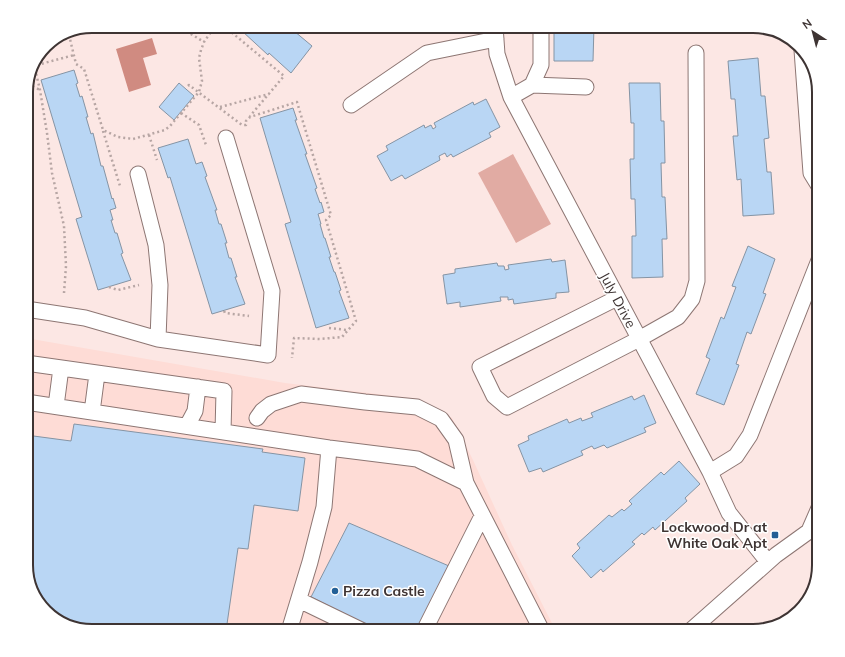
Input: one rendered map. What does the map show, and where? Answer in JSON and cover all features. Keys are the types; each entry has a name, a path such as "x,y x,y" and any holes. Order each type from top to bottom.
{"street":[{"path":"351,105 427,53 495,33"},
{"name":"July Drive","path":"495,33 497,54 511,98 710,472 729,513 768,562"},
{"path":"532,85 541,65 541,33"},
{"path":"617,298 480,367 494,396 507,407 639,339 678,316 692,299 697,281 696,53"},
{"path":"803,61 812,175"},
{"path":"511,98 532,85 586,87"},
{"path":"33,310 85,318 158,339 268,355 272,292 226,138"},
{"path":"138,174 156,245 160,285 158,339"},
{"path":"710,472 736,456 750,435 812,278"},
{"path":"33,364 224,391 223,432"},
{"path":"56,406 61,368"},
{"path":"92,412 97,374"},
{"path":"187,426 195,411 198,388"},
{"path":"258,418 262,411 271,404 300,394 365,402 417,406 441,419 456,440 466,483 538,624"},
{"path":"33,403 417,460 466,483"},
{"path":"291,624 310,562 324,507 329,448"},
{"path":"428,624 482,516"},
{"path":"698,624 768,562 812,529"},
{"path":"299,600 349,624"}],"path":[{"path":"189,33 204,42"},
{"path":"103,130 118,137 127,139 140,138 168,128 199,92 202,81 199,58 204,42 210,33"},
{"path":"188,86 189,85 199,92 242,125 246,126 246,121 284,76 232,33"},
{"path":"69,38 76,64 84,69 120,186"},
{"path":"39,65 74,55"},
{"path":"36,74 47,133 52,173 64,226 66,266 64,293"},
{"path":"33,87 40,90"},
{"path":"219,108 269,94"},
{"path":"250,117 298,102 331,215 326,220 356,321 342,337 294,338 292,358"},
{"path":"181,113 199,125 206,145"},
{"path":"149,135 157,160"},
{"path":"109,287 118,290 139,285"},
{"path":"224,311 225,313 249,316"},
{"path":"329,328 348,330"}],"shaded area":[{"path":"152,38 157,54 143,58 151,85 129,92 116,49"},
{"path":"513,154 551,224 516,243 478,173"},
{"path":"33,339 285,383 419,399 452,418 512,545 552,624 92,624 81,623 66,618 56,612 45,601 39,591 33,569"}],"building":[{"path":"244,33 296,33 312,46 291,73 269,53 268,55"},
{"path":"554,33 594,33 593,61 554,61"},
{"path":"758,58 761,96 765,96 769,138 764,139 767,172 771,172 774,214 743,216 741,179 737,180 733,136 738,136 735,99 731,99 728,61"},
{"path":"74,70 78,83 76,84 80,97 82,96 91,134 93,133 101,166 103,166 116,208 110,210 113,220 111,220 115,233 117,233 123,253 121,254 131,280 98,290 76,219 82,217 41,80"},
{"path":"179,83 194,96 174,120 159,107"},
{"path":"629,83 660,83 661,121 664,121 665,163 661,163 662,197 665,197 667,239 662,239 663,277 632,278 632,236 636,236 635,199 631,199 630,159 634,159 634,123 631,123"},
{"path":"486,99 500,127 489,133 491,137 453,157 451,154 447,157 445,153 439,156 440,160 405,179 402,175 391,181 377,156 388,150 386,146 424,125 425,128 431,125 433,129 436,127 434,123 473,102 474,105"},
{"path":"293,108 297,120 295,120 307,154 305,154 317,188 315,189 324,212 318,214 320,224 331,257 329,257 341,290 339,291 349,318 316,328 285,224 291,222 260,118"},
{"path":"188,139 196,164 202,162 207,176 205,177 217,210 215,210 219,224 221,224 227,243 225,243 229,258 231,258 237,277 235,277 245,304 212,314 170,177 168,178 158,148"},
{"path":"748,246 775,259 763,293 766,294 751,334 747,332 736,364 739,365 724,405 696,394 710,359 706,357 721,317 724,319 736,287 732,286"},
{"path":"551,259 552,262 565,260 569,292 556,293 556,298 514,304 513,299 508,300 508,297 500,297 501,301 460,307 460,302 447,304 443,275 455,273 455,269 497,263 498,266 504,266 505,270 509,269 508,265"},
{"path":"644,395 656,423 644,428 646,432 607,448 604,445 594,449 592,446 581,451 583,455 543,472 541,468 529,472 518,445 529,440 528,436 567,419 569,423 581,418 582,421 593,417 591,413 632,396 634,400"},
{"path":"74,424 263,449 262,452 305,458 298,511 254,505 248,549 238,548 227,624 81,623 66,618 50,607 39,591 33,569 33,436 71,441"},
{"path":"679,461 700,484 685,498 687,501 655,530 653,527 644,535 642,533 632,542 635,544 603,572 601,569 591,578 572,556 580,548 577,544 609,515 612,517 622,509 624,511 632,504 629,501 661,472 664,475"},
{"path":"349,523 449,566 421,624 365,624 311,597"}],"place":[{"name":"Lockwood Dr at White Oak Apt","path":"775,535"},
{"name":"Pizza Castle","path":"335,591"}]}
